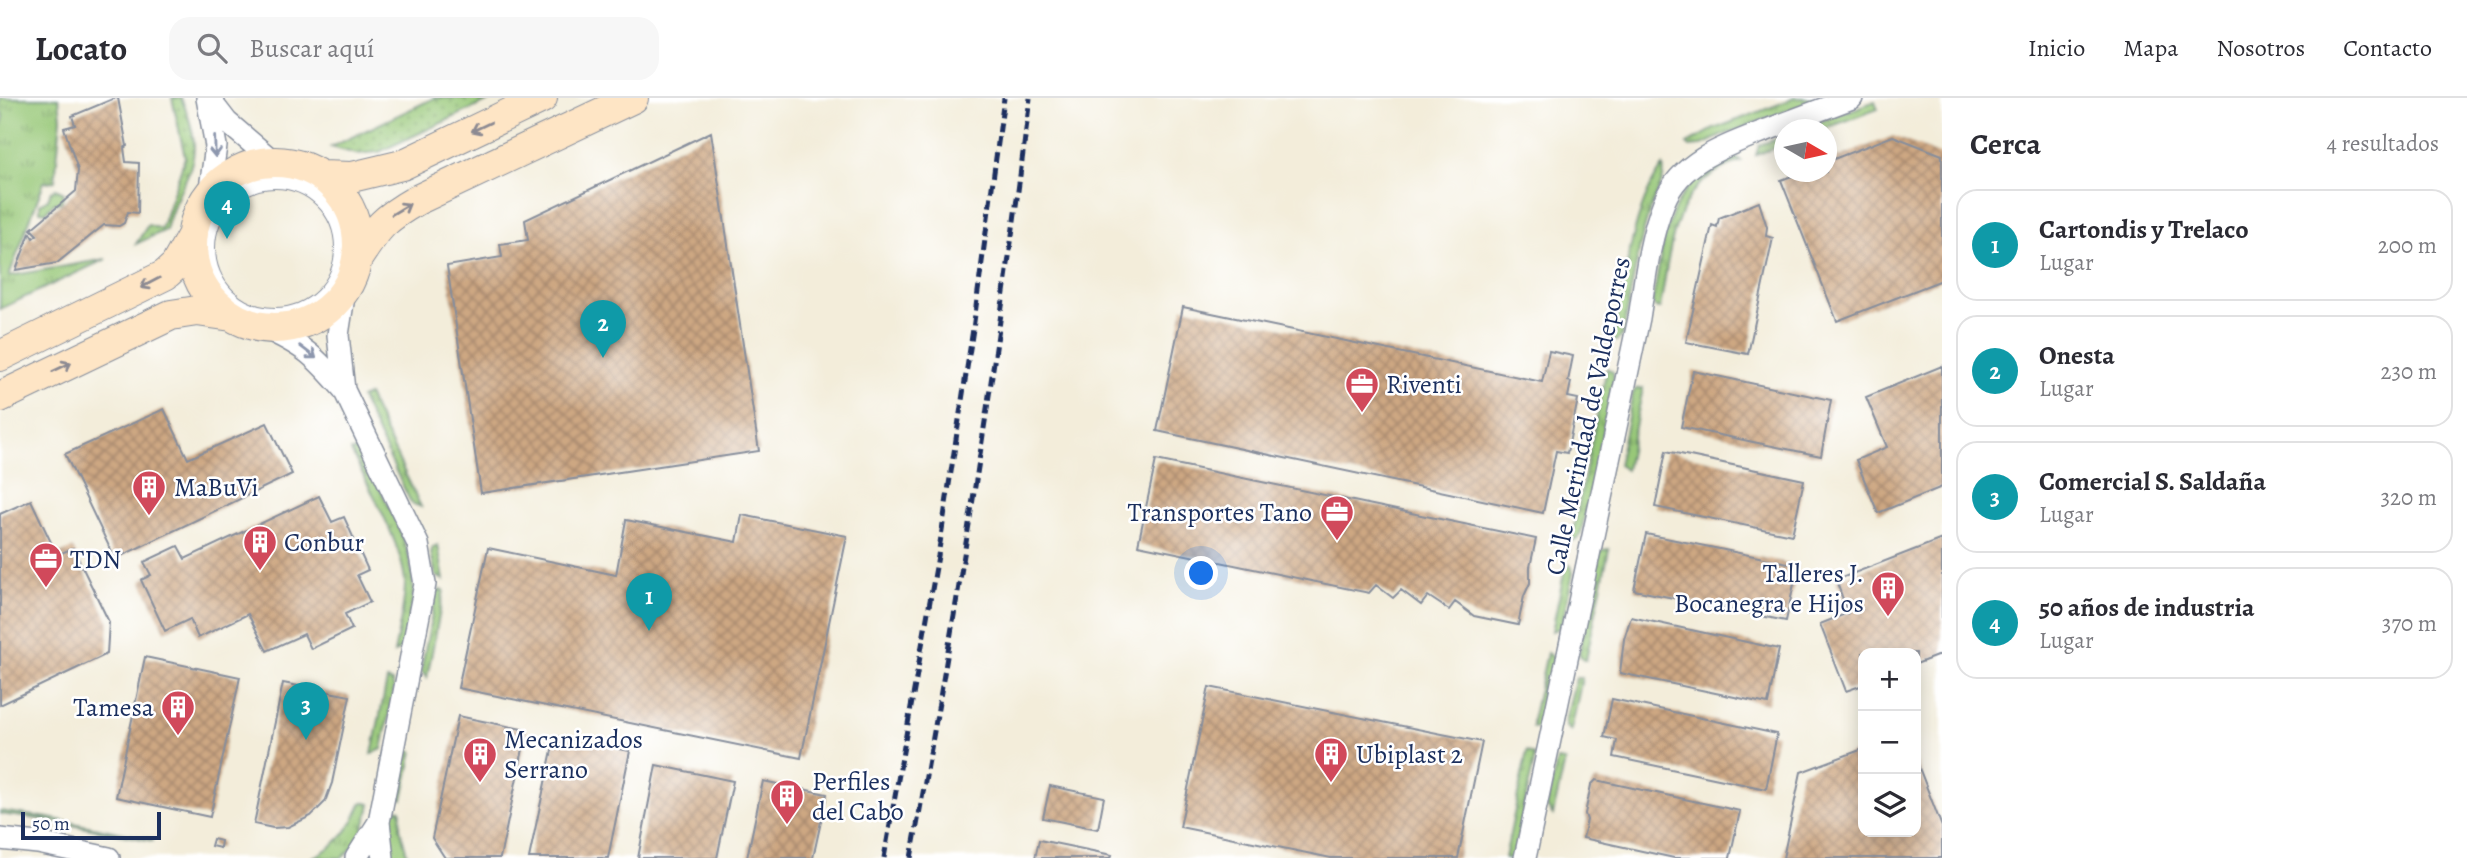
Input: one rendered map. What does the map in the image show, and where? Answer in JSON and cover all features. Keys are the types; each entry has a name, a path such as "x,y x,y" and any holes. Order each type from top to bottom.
{"main road":[{"path":"321,176 352,177 402,165 542,98"},
{"path":"0,397 171,316 197,311 232,316 261,327 278,329 309,321 323,313 345,290 357,259 380,224 393,214 417,200 633,98"},
{"path":"232,316 214,301 200,281 192,250 198,214 209,195 237,171 274,162 306,168 321,176 344,198 351,212 356,227 357,259"},
{"path":"0,356 165,275 175,266 193,233"}],"street":[{"path":"208,98 227,122 274,162"},
{"path":"208,98 216,146 209,195"},
{"name":"Calle Merindad de Valdeporres","path":"1525,858 1639,318 1654,235 1664,201 1685,172 1720,148 1852,98"},
{"path":"265,181 289,182 312,191 334,214 343,245 342,261 333,283 318,301 289,315 268,316 248,311 222,292 209,263 207,242 215,216 236,192 265,181"},
{"path":"344,390 338,335 345,290"},
{"path":"261,327 295,342 317,358 344,390 418,544 425,584 379,822 383,858"},
{"path":"356,858 379,822"},
{"path":"0,839 38,843 108,858"}],"green space":[{"path":"0,98 59,98 61,118 55,181 44,182 9,276 106,259 0,309 0,131 4,117 0,109"},
{"path":"172,98 181,98 190,121 194,139 191,167 172,209 166,230 136,244 148,225 161,229 185,157"},
{"path":"434,98 495,98 379,152 356,154 331,147"},
{"path":"1795,98 1819,98 1700,146 1690,147 1687,144 1714,129"},
{"path":"1875,101 1878,109 1837,124 1837,119 1827,119"},
{"path":"1774,140 1774,148 1756,155 1759,145"},
{"path":"1731,155 1741,161 1707,178 1685,204 1673,238 1660,308 1655,307 1652,303 1665,236 1680,199 1692,183 1709,168"},
{"path":"1663,166 1662,181 1643,234 1622,336 1617,341 1613,340 1636,226 1652,183"},
{"path":"56,189 64,193 61,202 53,204 46,212 40,211 40,204"},
{"path":"1607,368 1613,372 1614,380 1581,533 1571,541"},
{"path":"1643,388 1626,470 1618,465 1633,393 1636,389"},
{"path":"368,395 421,507 411,503 361,398"},
{"path":"357,450 362,454 396,522 409,558 413,594 403,647 394,653 404,600 403,568 384,516 351,451"},
{"path":"438,545 444,580 436,576 431,553 433,547"},
{"path":"1609,549 1584,660 1579,654 1599,555 1602,550"},
{"path":"1566,563 1571,566 1573,573 1562,624 1560,628 1552,631"},
{"path":"444,590 427,678 421,671 436,594"},
{"path":"1547,653 1553,657 1554,664 1541,725 1534,728 1532,720"},
{"path":"1576,678 1582,678 1571,731 1566,727 1565,721"},
{"path":"387,680 392,682 394,689 382,749 372,754"},
{"path":"413,751 403,799 396,797 404,753"},
{"path":"1527,751 1534,755 1534,761 1513,858 1505,858"},
{"path":"1557,760 1565,761 1553,815 1547,807"},
{"path":"362,802 370,804 366,819 361,834 348,853 342,858 311,858 329,848 342,836"},
{"path":"393,809 401,810 400,828 408,858 392,858 389,829"},
{"path":"0,811 49,818 153,841 0,814"}],"building":[{"path":"118,98 127,146 124,148 126,162 139,163 138,213 128,212 124,223 119,226 104,225 57,263 16,270 30,233 33,238 37,235 31,229 76,191 78,170 64,128 75,125 72,116"},
{"path":"711,132 759,451 481,493 447,266 502,257 500,244 528,240 525,220"},
{"path":"1893,136 1942,155 1942,280 1837,321 1782,182 1837,182 1837,158"},
{"path":"1759,202 1767,227 1766,236 1773,238 1748,354 1686,342 1712,225 1717,227 1719,218"},
{"name":"Riventi","path":"1183,307 1542,382 1549,351 1573,356 1568,397 1578,399 1567,453 1556,451 1543,513 1157,431"},
{"path":"1942,366 1942,487 1878,513 1856,460 1887,447 1866,397"},
{"path":"1693,371 1831,400 1821,456 1681,427"},
{"name":"MaBuVi","path":"164,409 188,459 267,423 292,474 115,559 65,454"},
{"path":"1666,451 1804,480 1792,535 1655,507"},
{"name":"Transportes Tano","path":"1156,460 1536,539 1530,567 1530,583 1524,596 1518,625 1474,616 1455,602 1449,610 1428,596 1421,605 1401,590 1393,598 1376,585 1369,593 1138,545"},
{"name":"Conbur","path":"319,496 332,522 344,517 368,570 357,575 370,602 345,614 352,629 311,649 304,634 267,651 248,614 198,638 190,619 165,631 141,580 151,575 144,562 178,546 185,559"},
{"name":"TDN","path":"31,500 57,555 73,548 109,622 107,654 0,705 0,514"},
{"path":"742,515 847,536 801,758 458,688 488,548 616,575 626,520 737,542"},
{"path":"1646,534 1798,565 1786,621 1634,590"},
{"name":"Talleres J. Bocanegra e Hijos","path":"1942,539 1942,654 1921,662 1921,648 1858,648 1858,687 1846,691 1820,624 1848,613 1836,580"},
{"path":"1631,617 1779,649 1768,704 1620,673 1624,639"},
{"name":"Tamesa","path":"145,657 240,677 210,817 116,797"},
{"path":"283,683 350,696 332,783 325,802 311,816 288,827 273,828 254,824"},
{"name":"Ubiplast 2","path":"1209,687 1482,742 1458,858 1331,858 1180,827"},
{"path":"1612,699 1777,734 1766,789 1614,757 1617,740 1604,737"},
{"name":"Mecanizados Serrano","path":"458,716 527,730 500,858 445,858 432,838"},
{"path":"555,736 630,751 608,858 529,858"},
{"path":"1858,751 1858,837 1921,837 1921,773 1942,827 1942,858 1783,858 1801,772"},
{"path":"656,765 733,781 717,858 638,858"},
{"path":"1596,780 1740,811 1730,858 1674,858 1583,838 1591,785"},
{"name":"Perfiles del Cabo","path":"763,781 827,794 813,858 747,858"},
{"path":"1050,786 1104,797 1098,829 1043,818"},
{"path":"213,839 221,841 220,848 211,846"},
{"path":"1039,840 1112,855 1111,858 1035,858"}],"railway":[{"path":"884,858 938,556 973,329 1004,98"},
{"path":"911,858 976,479 1030,98"}],"place":[{"name":"50 años de industria","path":"227,239"},
{"name":"Onesta","path":"603,358"},
{"name":"Riventi","path":"1362,414"},
{"name":"MaBuVi","path":"149,517"},
{"name":"Transportes Tano","path":"1337,542"},
{"name":"Conbur","path":"260,572"},
{"name":"TDN","path":"46,589"},
{"name":"Talleres J. Bocanegra e Hijos","path":"1888,618"},
{"name":"Cartondis y Trelaco","path":"649,631"},
{"name":"Tamesa","path":"178,737"},
{"name":"Comercial S. Saldaña","path":"306,740"},
{"name":"Mecanizados Serrano","path":"480,784"},
{"name":"Ubiplast 2","path":"1331,784"},
{"name":"Perfiles del Cabo","path":"787,826"}]}
